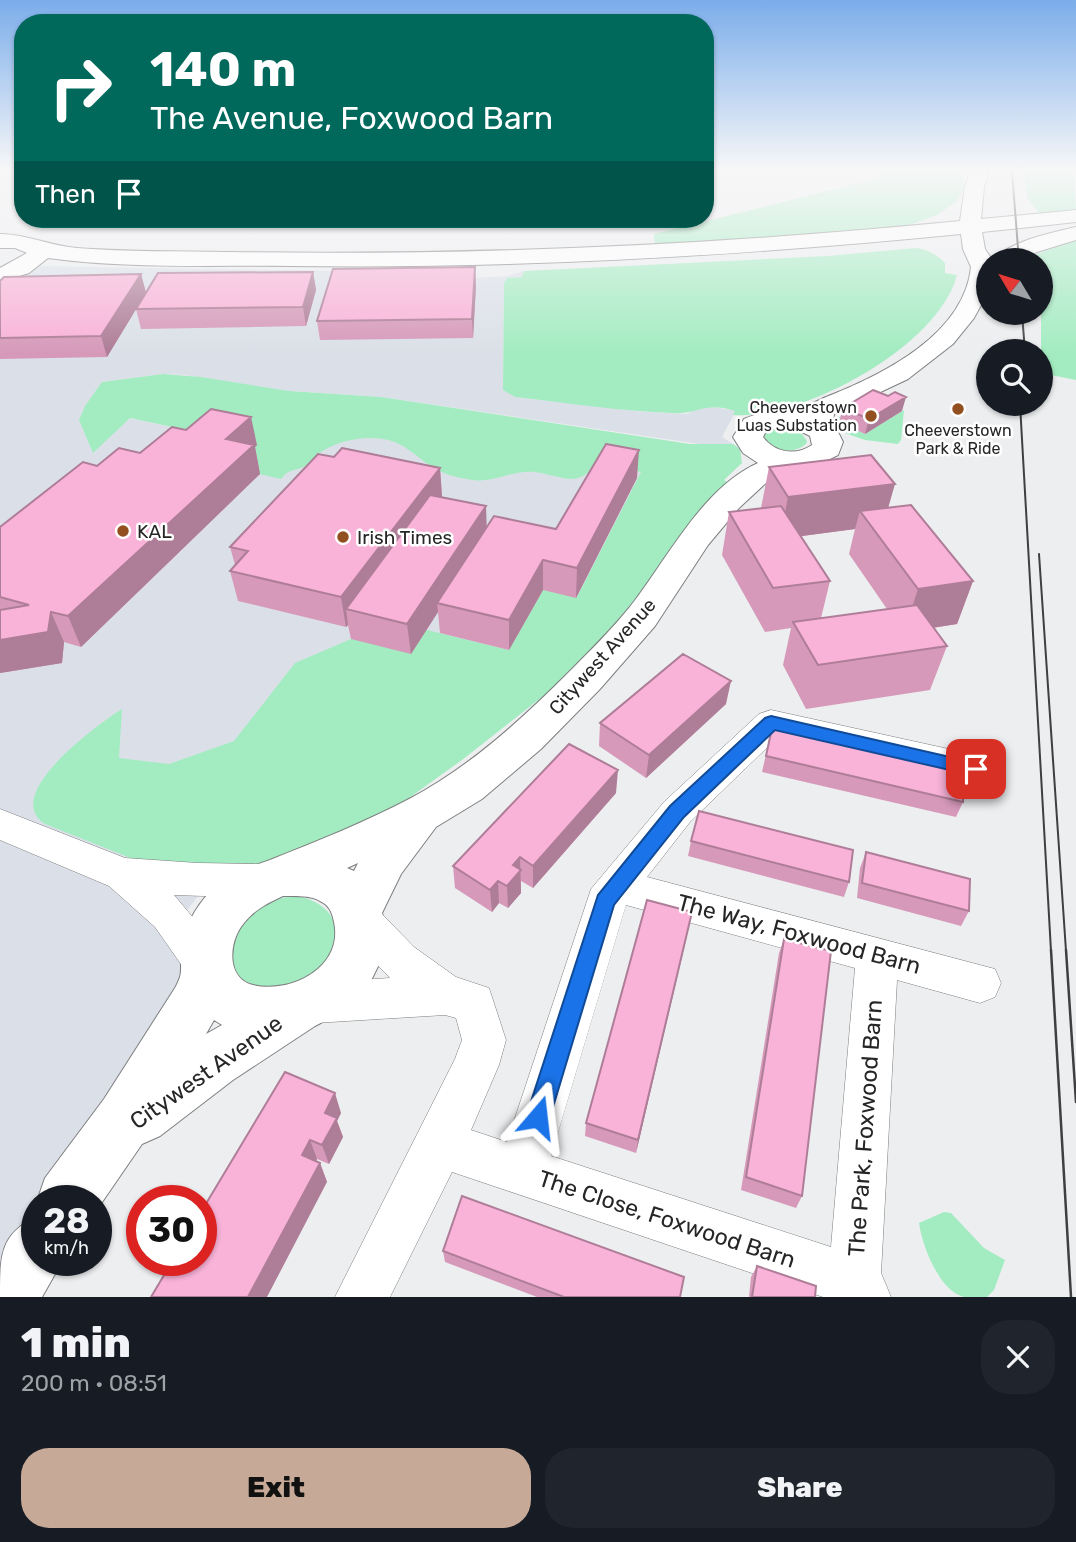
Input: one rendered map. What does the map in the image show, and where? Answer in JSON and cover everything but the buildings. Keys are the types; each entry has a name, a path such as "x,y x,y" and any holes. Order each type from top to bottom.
{"main road":[{"path":"909,238 922,232"},
{"path":"0,275 31,255 517,266 772,255 968,232"},
{"path":"976,252 981,232"},
{"path":"1027,248 1076,233"},
{"path":"909,238 952,250 976,261"},
{"path":"0,241 17,241 31,255"},
{"path":"756,463 748,437 754,425 772,419 813,420 892,376 935,346 961,317 976,292"},
{"name":"Citywest Avenue","path":"274,878 425,812 466,786 526,738 586,679 642,617 695,539 756,463 820,455 827,449 828,442 813,420"},
{"name":"Citywest Avenue","path":"360,916 383,861 425,812"},
{"path":"313,877 337,886 353,900 360,916 360,946 351,969 335,988 305,1006 261,1013 238,1007 220,994 208,971 205,955 209,933 221,913 240,894 274,878 313,877"},
{"name":"Citywest Avenue","path":"78,1185 116,1136 159,1069 208,971"},
{"name":"Citywest Avenue","path":"116,1136 213,1061 305,1006"},
{"path":"4,1297 21,1271"}],"street":[{"path":"522,1171 605,901 677,812 771,723 976,769"},
{"path":"0,824 123,874 198,880 274,878"},
{"path":"123,874 169,915 208,971"},
{"name":"The Way, Foxwood Barn","path":"619,882 632,890 980,983"},
{"path":"360,916 399,960 444,995"},
{"name":"The Park, Foxwood Barn","path":"860,1289 877,955"},
{"path":"305,1006 444,995 474,1002 484,1040 476,1065 440,1144 362,1297"},
{"name":"The Close, Foxwood Barn","path":"440,1144 860,1289"}],"shaded area":[{"path":"40,266 456,273 474,278 507,276 524,271 522,277 507,278 504,283 503,389 515,397 646,412 687,414 709,406 736,411 722,437 733,444 713,446 381,397 289,391 184,375 163,374 102,382 129,418 257,445 312,443 342,434 584,459 729,486 234,850 167,936 187,962 185,1022 69,1185 21,1185 21,1268 0,1297 0,290"}],"green space":[{"path":"664,232 867,232 655,248 654,234"},
{"path":"1076,239 1076,380 1053,375 1053,339 1041,339 1041,326 1054,326 1053,248"},
{"path":"916,248 932,253 942,260 945,263 945,273 957,275 945,302 924,328 897,352 830,392 795,405 762,413 733,415 735,411 715,407 681,413 652,412 515,397 503,390 504,283 507,278 522,277 524,271 828,256"},
{"path":"163,374 201,377 289,391 381,397 690,444 733,444 740,449 742,463 724,480 729,483 682,537 588,661 462,760 360,833 252,868 133,859 45,824 34,811 35,796 43,779 57,762 93,730 122,709 119,758 169,764 234,741 295,663 351,639 427,630 509,650 543,590 577,597 641,472 595,463 589,471 576,479 526,472 488,480 472,480 442,472 397,443 365,438 333,446 281,479 233,468 256,445 130,418 93,453 79,420 85,406 102,382"},
{"path":"880,396 838,422 865,434 904,410 901,440 898,444 865,440 836,430 832,424 836,419"},
{"path":"784,428 802,434 806,444 785,450 765,442 764,434 772,429"},
{"path":"299,896 323,908 335,923 335,941 326,959 311,975 292,985 271,989 246,982 235,969 232,955 233,941 243,919 251,911 273,900"},
{"path":"944,1212 951,1213 984,1248 1005,1260 994,1290 987,1297 964,1297 955,1293 933,1266 919,1223"}],"tram line":[{"path":"1017,232 1018,248"},
{"path":"1023,326 1024,339"},
{"path":"1021,416 1051,951"},
{"path":"1039,554 1066,951"},
{"path":"1051,950 1071,1297"},
{"path":"1066,950 1076,1102"}],"place":[{"name":"Cheeverstown Park & Ride","path":"958,409"},
{"name":"Cheeverstown Luas Substation","path":"871,416"},
{"name":"KAL","path":"123,531"},
{"name":"Irish Times","path":"343,537"}],"route":[{"path":"538,1117 605,901 677,812 771,723 976,769"}]}
